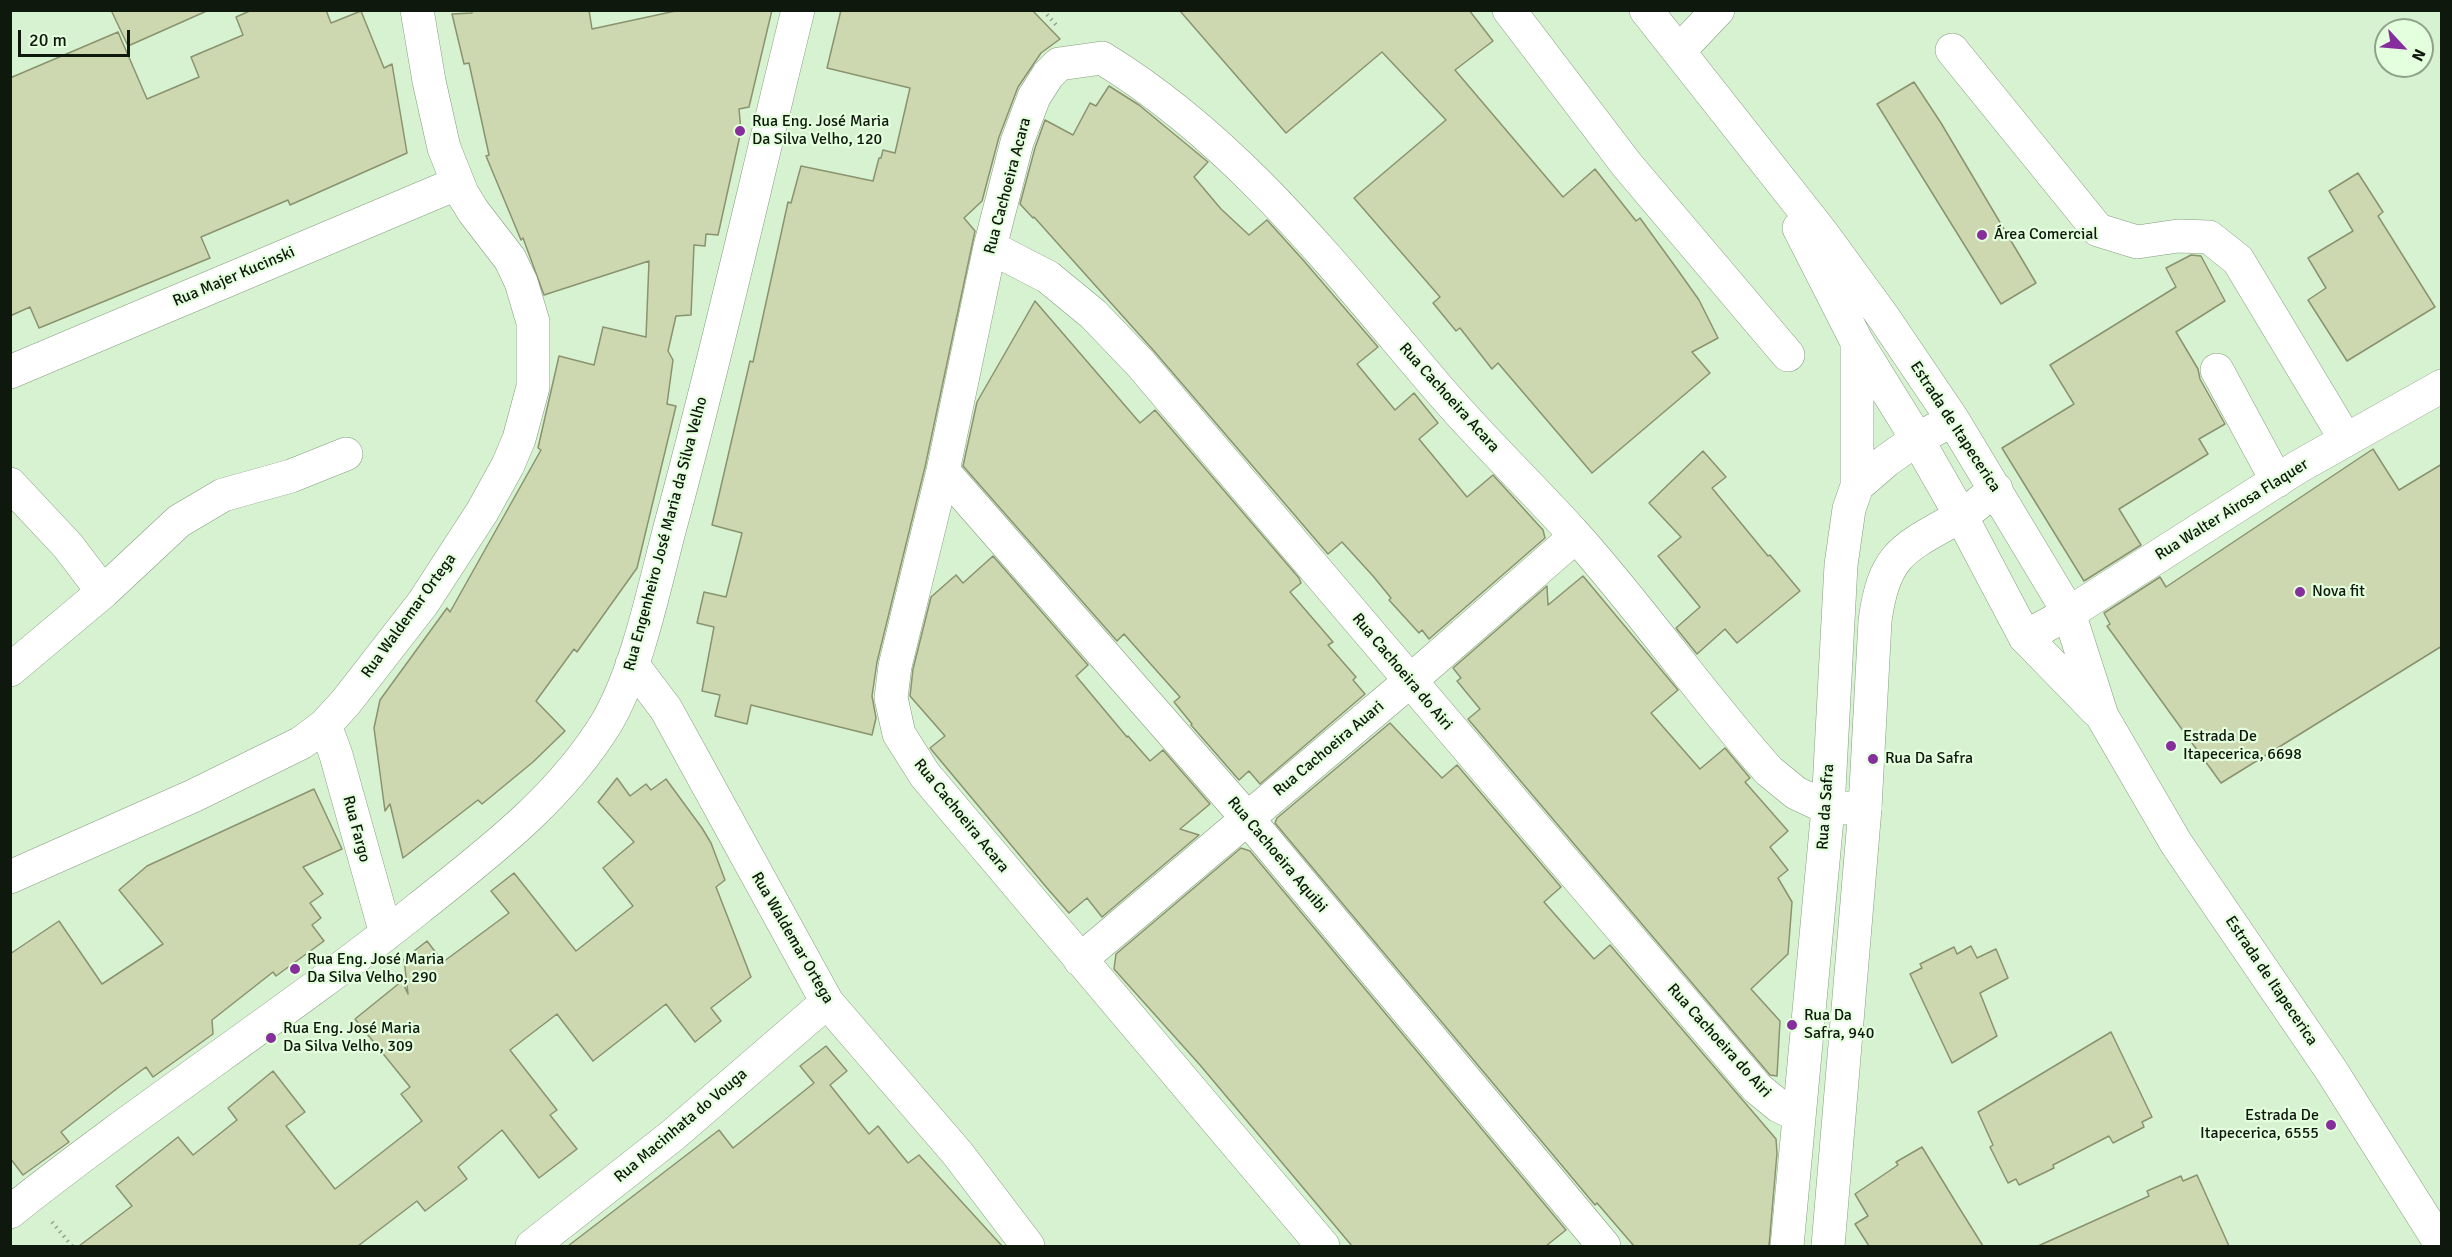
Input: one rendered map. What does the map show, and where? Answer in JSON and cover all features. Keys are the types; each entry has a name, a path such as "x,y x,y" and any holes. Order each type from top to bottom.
{"street":[{"name":"Rua Waldemar Ortega","path":"10,877 193,796 301,743 325,725 346,702 423,603 477,521 508,465 519,439 533,387 532,322 521,282 510,259 473,211 458,183 444,148 435,112 417,10"},
{"name":"Rua Engenheiro José Maria da Silva Velho","path":"10,1212 386,934 480,859 539,808 581,759 608,720 632,664 690,454 798,10"},
{"path":"1509,10 1627,165 1788,355"},
{"name":"Estrada de Itapecerica","path":"1646,10 1829,242 1953,420 2069,614 2102,716 2176,843 2331,1070 2442,1246"},
{"path":"1679,51 1719,10"},
{"path":"1952,50 2098,230 2137,242 2178,236 2209,237 2238,260 2346,440"},
{"name":"Rua Cachoeira Acara","path":"1323,1246 925,775 899,734 891,698 895,666 943,471 990,247 1017,142 1034,97 1048,75 1059,64 1102,58 1162,97 1250,175 1285,210 1442,394 1576,536 1769,771 1797,793 1828,808 1865,808"},
{"name":"Estrada de Itapecerica","path":"1765,162 1857,342 1961,516 2025,637 2102,716"},
{"name":"Rua Majer Kucinski","path":"10,372 458,183"},
{"name":"Rua Cachoeira do Airi","path":"990,247 1048,277 1093,314 1121,342 1255,495 1410,681 1757,1088 1779,1106 1798,1115"},
{"path":"1857,342 1857,486"},
{"path":"2217,370 2277,481"},
{"name":"Rua Walter Airosa Flaquer","path":"2025,637 2069,614 2277,481 2442,386"},
{"path":"1857,486 1917,439 1953,420"},
{"path":"10,670 102,592 179,521 223,495 291,477 346,454"},
{"name":"Rua Cachoeira Aquibi","path":"943,471 1247,818 1604,1246"},
{"path":"10,484 68,546 102,592"},
{"name":"Rua da Safra","path":"1787,1246 1828,808 1840,565 1849,509 1857,486"},
{"path":"1828,1246 1865,808 1875,621 1879,592 1889,570 1902,551 1925,534 1961,516 1996,489"},
{"name":"Rua Cachoeira Auari","path":"1080,960 1410,681 1576,536"},
{"name":"Rua Waldemar Ortega","path":"632,664 666,709 827,1002 958,1155 1028,1246"},
{"name":"Rua Fargo","path":"325,725 336,755 386,934"},
{"name":"Rua Macinhata do Vouga","path":"532,1246 674,1135 827,1002"}],"building":[{"path":"111,10 209,10 128,46"},
{"path":"252,10 326,10 331,23 361,11 384,68 392,64 407,153 290,205 288,200 201,237 210,258 39,328 30,307 10,316 10,78 118,32 147,99 199,77 191,57 243,35 236,17"},
{"path":"472,10 589,10 592,29 680,10 772,10 749,107 739,109 741,131 718,235 706,234 705,246 694,245 691,315 676,316 668,351 673,360 667,404 676,406 637,568 577,652 574,649 536,701 565,731 533,762 482,804 478,800 403,858 390,804 385,811 374,728 380,700 447,608 450,612 541,450 538,448 559,356 594,365 603,327 646,337 649,261 544,295 523,238 521,240 486,156 489,155 469,63 464,64 452,14 472,13"},
{"path":"841,10 1032,10 1060,39 1041,53 1018,87 999,137 982,201 964,218 975,231 925,467 877,662 872,696 876,718 872,735 751,705 747,724 715,716 720,695 702,691 714,627 697,623 704,592 726,597 742,533 712,525 750,361 753,362 788,202 791,203 801,166 873,181 883,150 895,153 910,88 827,68"},
{"path":"1469,10 1493,41 1455,70 1563,197 1595,169 1636,221 1640,218 1699,300 1718,338 1692,352 1710,373 1592,473 1498,363 1492,369 1460,328 1456,331 1433,303 1440,297 1354,198 1446,120 1382,52 1286,133 1180,11"},
{"name":"Área Comercial","path":"1914,82 1941,123 2036,283 2001,304 1877,104"},
{"path":"1109,86 1139,105 1208,162 1194,177 1221,209 1249,235 1267,220 1304,261 1378,347 1357,364 1395,410 1414,393 1438,423 1419,439 1467,497 1493,475 1543,530 1545,538 1429,639 1422,630 1419,633 1389,600 1391,598 1342,542 1328,554 1154,351 1020,204 1045,120 1073,135 1090,103 1096,106"},
{"path":"2358,173 2383,212 2378,216 2435,307 2347,361 2308,300 2326,288 2308,258 2353,231 2329,191"},
{"path":"2191,255 2201,256 2225,301 2176,332 2198,369 2200,379 2225,424 2199,439 2208,454 2119,509 2141,545 2084,581 2002,448 2074,404 2050,365 2176,287 2166,268"},
{"path":"1035,301 1140,423 1155,410 1299,578 1301,583 1290,592 1333,642 1328,645 1356,677 1353,680 1365,694 1260,784 1249,771 1239,780 1174,702 1180,697 1124,634 1117,641 963,466 977,402"},
{"name":"Nova fit","path":"2373,449 2399,490 2442,464 2442,646 2221,783 2107,626 2110,624 2104,613 2160,577 2166,587"},
{"path":"1703,451 1726,477 1712,488 1800,591 1737,643 1725,629 1697,654 1676,628 1700,607 1658,556 1681,537 1649,503"},
{"path":"993,556 1088,665 1076,676 1127,737 1150,761 1163,750 1210,804 1180,829 1199,835 1102,917 1087,898 1069,913 1047,888 930,748 945,736 910,696 913,669 931,597 956,575 963,583"},
{"path":"1583,576 1678,690 1651,713 1700,769 1725,748 1750,778 1745,782 1788,831 1770,847 1788,870 1778,878 1792,902 1788,954 1751,989 1780,1021 1777,1076 1770,1075 1468,719 1480,709 1457,681 1461,678 1453,668 1547,586 1548,605"},
{"path":"1390,723 1442,778 1457,765 1561,887 1544,902 1594,959 1610,945 1776,1139 1777,1153 1769,1246 1634,1246 1597,1203 1595,1205 1275,823 1277,818"},
{"path":"617,778 630,796 646,784 651,790 666,779 702,828 711,843 725,880 716,887 751,977 711,1008 721,1021 695,1042 666,1004 593,1061 557,1014 510,1050 557,1110 550,1115 577,1149 539,1178 502,1130 458,1167 467,1179 425,1211 417,1201 358,1246 79,1246 132,1206 116,1186 178,1137 193,1155 237,1120 228,1108 273,1071 305,1112 286,1126 335,1189 422,1121 401,1094 410,1087 355,1019 402,981 408,994 404,959 427,941 443,962 509,913 491,891 514,873 576,951 633,906 603,868 634,842 598,802"},
{"path":"314,789 342,849 303,867 323,894 310,903 321,918 312,925 324,941 276,976 273,972 212,1020 213,1034 153,1077 146,1067 61,1132 69,1142 23,1175 10,1158 10,954 59,921 102,984 163,944 119,890 147,866"},
{"path":"1241,848 1250,851 1566,1230 1546,1246 1352,1246 1200,1065 1114,969 1116,954"},
{"path":"1971,946 1977,958 1996,949 2008,978 1980,993 1997,1036 1952,1063 1910,974 1922,968 1920,964 1954,947 1957,954"},
{"path":"2111,1032 2152,1117 2142,1122 2144,1127 2113,1143 2109,1136 2053,1165 2054,1168 2019,1185 2016,1179 2008,1183 1990,1147 1993,1145 1978,1112"},
{"path":"826,1046 847,1071 830,1085 869,1134 878,1126 908,1163 919,1155 1002,1246 568,1246 719,1130 733,1148 814,1083 800,1066"},
{"path":"1922,1147 1983,1246 1869,1246 1855,1224 1868,1216 1855,1194 1898,1165 1896,1162"},
{"path":"2197,1175 2229,1246 2038,1246 2149,1196 2147,1191 2181,1176 2183,1181"}],"place":[{"name":"Rua Eng. José Maria Da Silva Velho, 120","path":"740,131"},
{"name":"Área Comercial","path":"1982,235"},
{"name":"Nova fit","path":"2300,592"},
{"name":"Estrada De Itapecerica, 6698","path":"2171,746"},
{"name":"Rua Da Safra","path":"1873,759"},
{"name":"Rua Eng. José Maria Da Silva Velho, 290","path":"295,969"},
{"name":"Rua Da Safra, 940","path":"1792,1025"},
{"name":"Rua Eng. José Maria Da Silva Velho, 309","path":"271,1038"},
{"name":"Estrada De Itapecerica, 6555","path":"2331,1125"}]}
